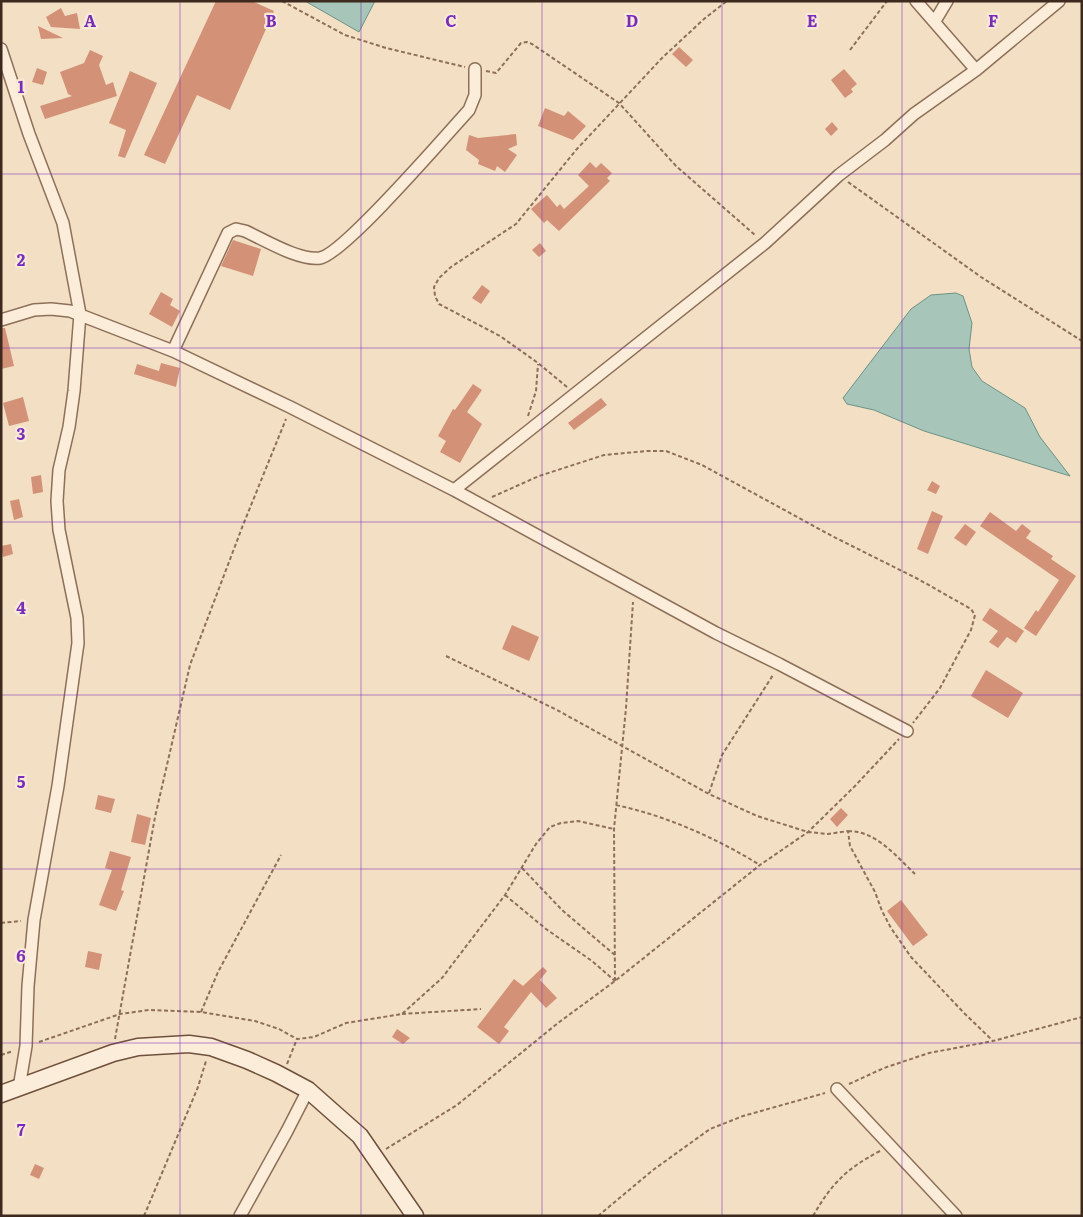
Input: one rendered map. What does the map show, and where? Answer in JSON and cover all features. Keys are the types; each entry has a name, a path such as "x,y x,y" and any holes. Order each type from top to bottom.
{"street":[{"path":"916,1 976,70"},
{"path":"935,21 948,1"},
{"path":"454,490 765,243 839,175 885,140 914,114 976,70 1059,1"},
{"path":"1,50 29,134 63,223 80,314 74,391 69,427 59,470 58,501 59,530 77,618 78,643 58,786 34,920 28,986 26,1046 19,1088"},
{"path":"173,351 228,233 236,229 245,231 301,256 321,258 335,250 377,210 469,110 475,95 475,69"},
{"path":"1,320 34,310 70,310 173,351 290,407 454,490 716,633 907,731"},
{"path":"1,1094 113,1053 138,1047 189,1044 211,1047 276,1073 308,1090 360,1136 415,1216"},
{"path":"837,1089 956,1216"},
{"path":"240,1216 308,1090"}],"path":[{"path":"282,1 345,35 386,48 475,69 496,72 522,43 527,42 559,61 619,103 676,166 765,243"},
{"path":"575,394 538,363 500,336 439,304 435,296 434,287 439,278 451,267 516,224 576,150 619,103 662,58 704,19 727,1"},
{"path":"850,50 887,1"},
{"path":"839,175 981,277 1082,340"},
{"path":"525,422 533,403 538,363"},
{"path":"113,1053 155,817 190,664 242,525 290,407"},
{"path":"374,1157 457,1105 558,1023 615,981 760,866 808,832 907,731 940,688 971,630 975,615 971,609 918,579 832,536 702,465 666,451 604,455 539,476 479,503"},
{"path":"615,981 614,829 623,747 634,589"},
{"path":"446,656 509,686 709,794 757,816 808,832 828,834 848,831 859,832 881,842 915,874"},
{"path":"709,794 722,755 779,664"},
{"path":"616,805 638,810 689,828 728,846 760,866"},
{"path":"402,1014 442,978 505,895 536,844 550,827 578,821 614,829"},
{"path":"848,831 850,846 875,892 882,911 911,957 993,1041"},
{"path":"201,1012 218,972 281,855"},
{"path":"522,868 562,910 616,956"},
{"path":"505,895 546,929 592,961 615,981"},
{"path":"1,923 34,920"},
{"path":"26,1046 120,1014 149,1010 201,1012 256,1021 279,1029 297,1039 314,1037 346,1023 402,1014 481,1009"},
{"path":"598,1216 652,1170 710,1129 742,1116 837,1089 884,1068 929,1053 993,1041 1082,1018"},
{"path":"276,1073 287,1066 297,1039"},
{"path":"144,1216 198,1087 211,1047"},
{"path":"813,1216 830,1189 844,1173 889,1145"}],"shaded area":[{"path":"305,1 375,1 359,32"},
{"path":"956,293 963,296 972,323 969,349 972,367 982,381 1025,408 1040,437 1070,476 924,431 874,410 847,404 843,398 911,309 931,295"}],"building":[{"path":"216,1 252,1 274,11 230,110 197,95 165,164 144,155"},
{"path":"61,8 65,16 77,13 80,29 51,27 46,17"},
{"path":"38,26 63,38 41,39"},
{"path":"679,47 693,60 686,67 672,54"},
{"path":"90,50 103,56 99,65 106,85 113,82 117,96 45,119 40,106 72,96 68,94 60,72 84,63"},
{"path":"37,68 47,72 43,85 32,82"},
{"path":"844,69 857,84 851,89 853,92 845,98 831,80"},
{"path":"130,71 157,83 125,158 118,156 126,130 109,123"},
{"path":"545,108 564,116 568,111 586,126 573,140 538,126"},
{"path":"832,122 838,129 831,136 825,129"},
{"path":"516,134 517,145 508,149 517,155 505,172 497,166 495,171 478,164 479,160 466,150 469,135 478,138"},
{"path":"590,162 596,168 601,163 612,173 607,178 610,181 559,231 547,220 544,223 531,209 547,195 557,207 560,204 564,209 589,186 578,175"},
{"path":"233,240 261,249 253,276 221,266"},
{"path":"540,243 546,251 539,257 532,250"},
{"path":"482,285 490,291 481,304 472,298"},
{"path":"161,292 173,299 170,305 180,311 172,327 149,314"},
{"path":"1,328 5,328 14,366 1,369"},
{"path":"161,363 180,368 176,387 134,374 137,364 159,371"},
{"path":"473,384 482,390 467,412 482,424 460,463 440,452 446,441 438,436 453,409 455,410"},
{"path":"23,397 29,421 9,426 3,403"},
{"path":"601,398 607,405 574,430 568,423"},
{"path":"41,475 43,492 33,494 31,477"},
{"path":"932,481 940,486 936,494 927,490"},
{"path":"19,499 23,517 14,520 10,501"},
{"path":"932,511 943,516 928,554 917,549"},
{"path":"990,512 1016,531 1022,524 1031,531 1026,538 1053,556 1051,559 1076,576 1036,636 1024,628 1036,610 1038,612 1059,580 980,526"},
{"path":"965,524 976,532 966,546 954,538"},
{"path":"11,544 13,554 3,557 1,546"},
{"path":"990,608 1024,631 1016,643 1007,637 998,648 989,642 998,631 982,620"},
{"path":"512,625 539,637 529,661 502,649"},
{"path":"986,670 1023,693 1008,718 971,696"},
{"path":"98,795 115,799 111,813 95,809"},
{"path":"841,808 848,815 837,827 830,819"},
{"path":"137,814 151,818 145,845 131,842"},
{"path":"110,851 131,857 121,890 124,891 116,911 99,905 112,870 105,868"},
{"path":"901,900 928,935 913,946 887,911"},
{"path":"88,951 102,954 99,970 85,967"},
{"path":"543,967 547,971 540,980 557,998 546,1008 531,992 504,1027 509,1031 499,1044 477,1027 514,979 523,986"},
{"path":"397,1029 410,1038 403,1044 392,1037"},
{"path":"35,1164 44,1168 39,1179 30,1175"}]}
